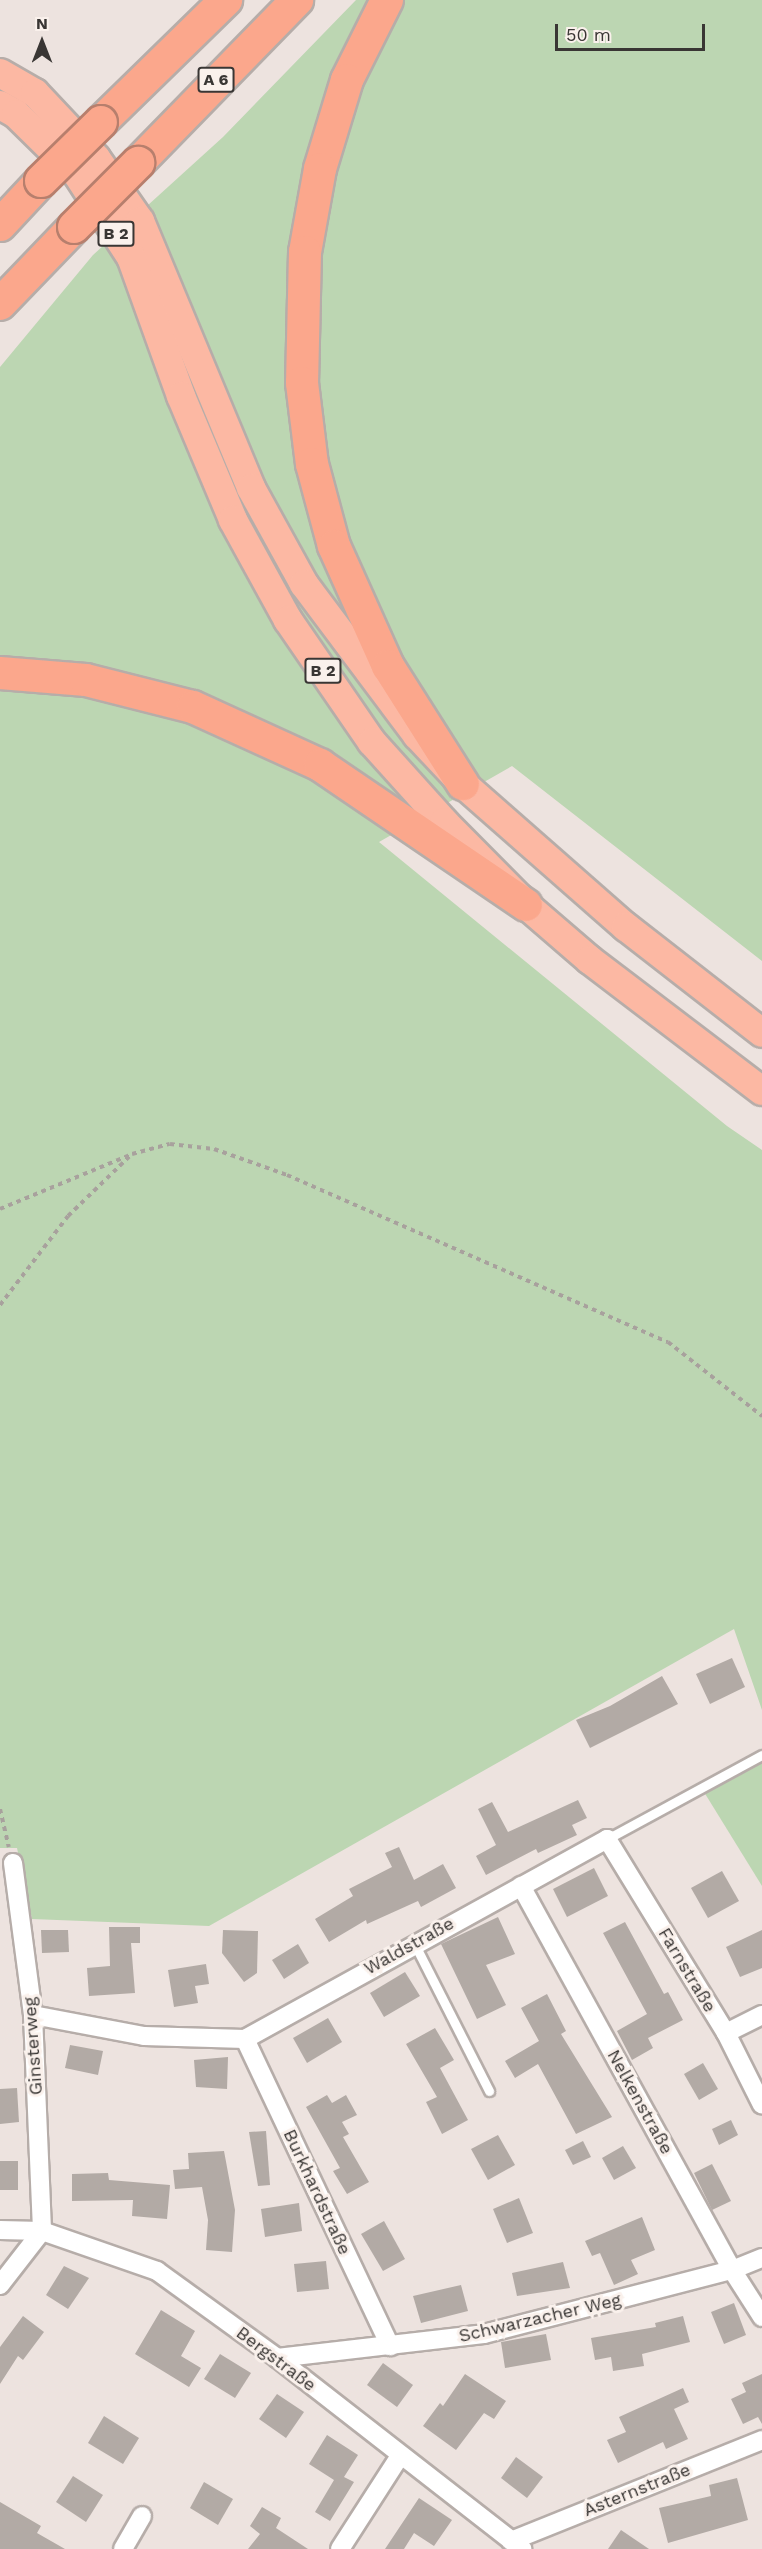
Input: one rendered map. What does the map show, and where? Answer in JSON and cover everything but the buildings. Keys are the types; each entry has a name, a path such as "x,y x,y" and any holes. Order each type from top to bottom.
{"highway":[{"path":"0,225 41,181 226,0"},
{"name":"A 6","path":"0,304 297,0"},
{"path":"387,0 347,80 320,169 305,252 301,322 302,383 312,464 334,546 388,666 463,784"},
{"name":"B 2","path":"0,73 35,93 96,158 140,221 251,488 304,584 417,735 463,784 626,927 762,1033"},
{"name":"B 2","path":"0,105 16,114 77,174 131,257 181,396 233,520 288,620 372,742 444,822 526,905 590,960 762,1091"},
{"path":"0,673 86,680 193,706 320,765 526,905"}],"street":[{"name":"Waldstraße","path":"245,2039 414,1942 607,1839"},
{"name":"Farnstraße","path":"607,1839 726,2033 762,2105"},
{"name":"Ginsterweg","path":"13,1863 33,2015 42,2231"},
{"name":"Nelkenstraße","path":"521,1886 732,2270 762,2317"},
{"path":"33,2015 144,2036 245,2039"},
{"path":"726,2033 762,2015"},
{"name":"Burkhardstraße","path":"245,2039 390,2346"},
{"name":"Bergstraße","path":"0,2230 42,2231 157,2271 277,2358 517,2545"},
{"path":"0,2285 42,2231"},
{"name":"Schwarzacher Weg","path":"277,2358 484,2334 732,2270 762,2258"},
{"name":"Asternstraße","path":"517,2545 762,2440"},
{"path":"340,2549 400,2456"},
{"path":"123,2549 142,2516"}],"lane":[{"name":"Waldstraße","path":"607,1839 762,1755"},
{"path":"414,1942 489,2091"}],"path":[{"path":"0,1209 132,1154 170,1144 214,1149 287,1175 668,1342 762,1416"},
{"path":"0,1305 68,1216 132,1154"},
{"path":"0,1809 13,1863"}],"green space":[{"path":"356,0 762,0 762,961 512,766 379,842 727,1126 762,1150 762,1710 734,1629 209,1926 32,1919 17,1848 0,1848 0,367 93,255 223,137"},
{"path":"762,1758 762,1886 704,1792"}]}
